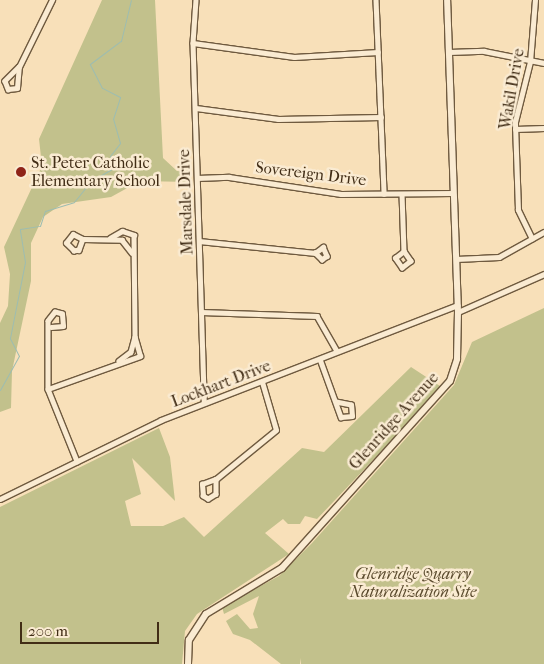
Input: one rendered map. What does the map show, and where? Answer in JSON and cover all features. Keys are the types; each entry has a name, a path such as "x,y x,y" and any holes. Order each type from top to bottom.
{"main road":[{"name":"Glenridge Avenue","path":"188,664 190,640 206,614 282,568 442,392 458,360 458,309 447,0"}],"street":[{"path":"19,67 5,80 8,90 17,88 19,67 52,0"},
{"name":"Marsdale Drive","path":"196,0 193,43 204,404"},
{"path":"376,0 384,194"},
{"name":"Wakil Drive","path":"532,239 518,210 515,129 530,62 535,0"},
{"path":"193,43 294,57 378,52"},
{"path":"448,52 484,51 544,64"},
{"path":"196,108 278,119 381,117"},
{"path":"515,129 544,128"},
{"name":"Sovereign Drive","path":"197,178 229,177 341,194 453,192"},
{"path":"402,194 404,251"},
{"path":"48,389 119,361 140,356 135,337 132,232 122,231 110,238"},
{"path":"456,259 499,257 544,232"},
{"path":"83,239 110,238 122,240 132,253"},
{"path":"199,241 315,253"},
{"path":"458,309 544,274"},
{"name":"Lockhart Drive","path":"0,499 77,461 204,404 337,351 458,309"},
{"path":"201,312 317,316 337,351"},
{"path":"51,327 48,389 77,461"},
{"path":"119,361 131,352 135,337"},
{"path":"320,359 341,417 352,416 351,405 336,402"},
{"path":"216,480 214,497 203,496 202,484 216,480 276,430 262,382"}],"green space":[{"path":"102,0 155,0 163,158 177,171 190,170 190,182 140,181 111,197 62,204 43,217 31,243 31,281 12,371 11,408 0,412 0,323 8,306 10,274 4,247 42,166 39,139"},
{"name":"Glenridge Quarry Naturalization Site","path":"544,308 544,664 301,664 300,658 300,664 281,664 250,640 233,634 226,621 237,614 250,629 258,628 253,614 259,596 224,614 222,607 279,576 312,543 454,385 472,342"},
{"path":"411,367 440,386 432,398 317,519 305,516 300,524 288,524 283,519 265,533 289,554 197,614 185,631 182,664 0,664 0,507 159,428 170,457 175,501 132,458 141,494 125,501 131,526 163,526 184,517 204,537 302,448 324,452"}],"waterway":[{"path":"0,390 19,356 10,338 25,262 20,229 40,226 45,211 74,202 91,181 115,167 110,156 120,143 113,119 120,97 102,88 90,64 121,41 131,0"}],"place":[{"name":"St. Peter Catholic Elementary School","path":"21,172"}]}
